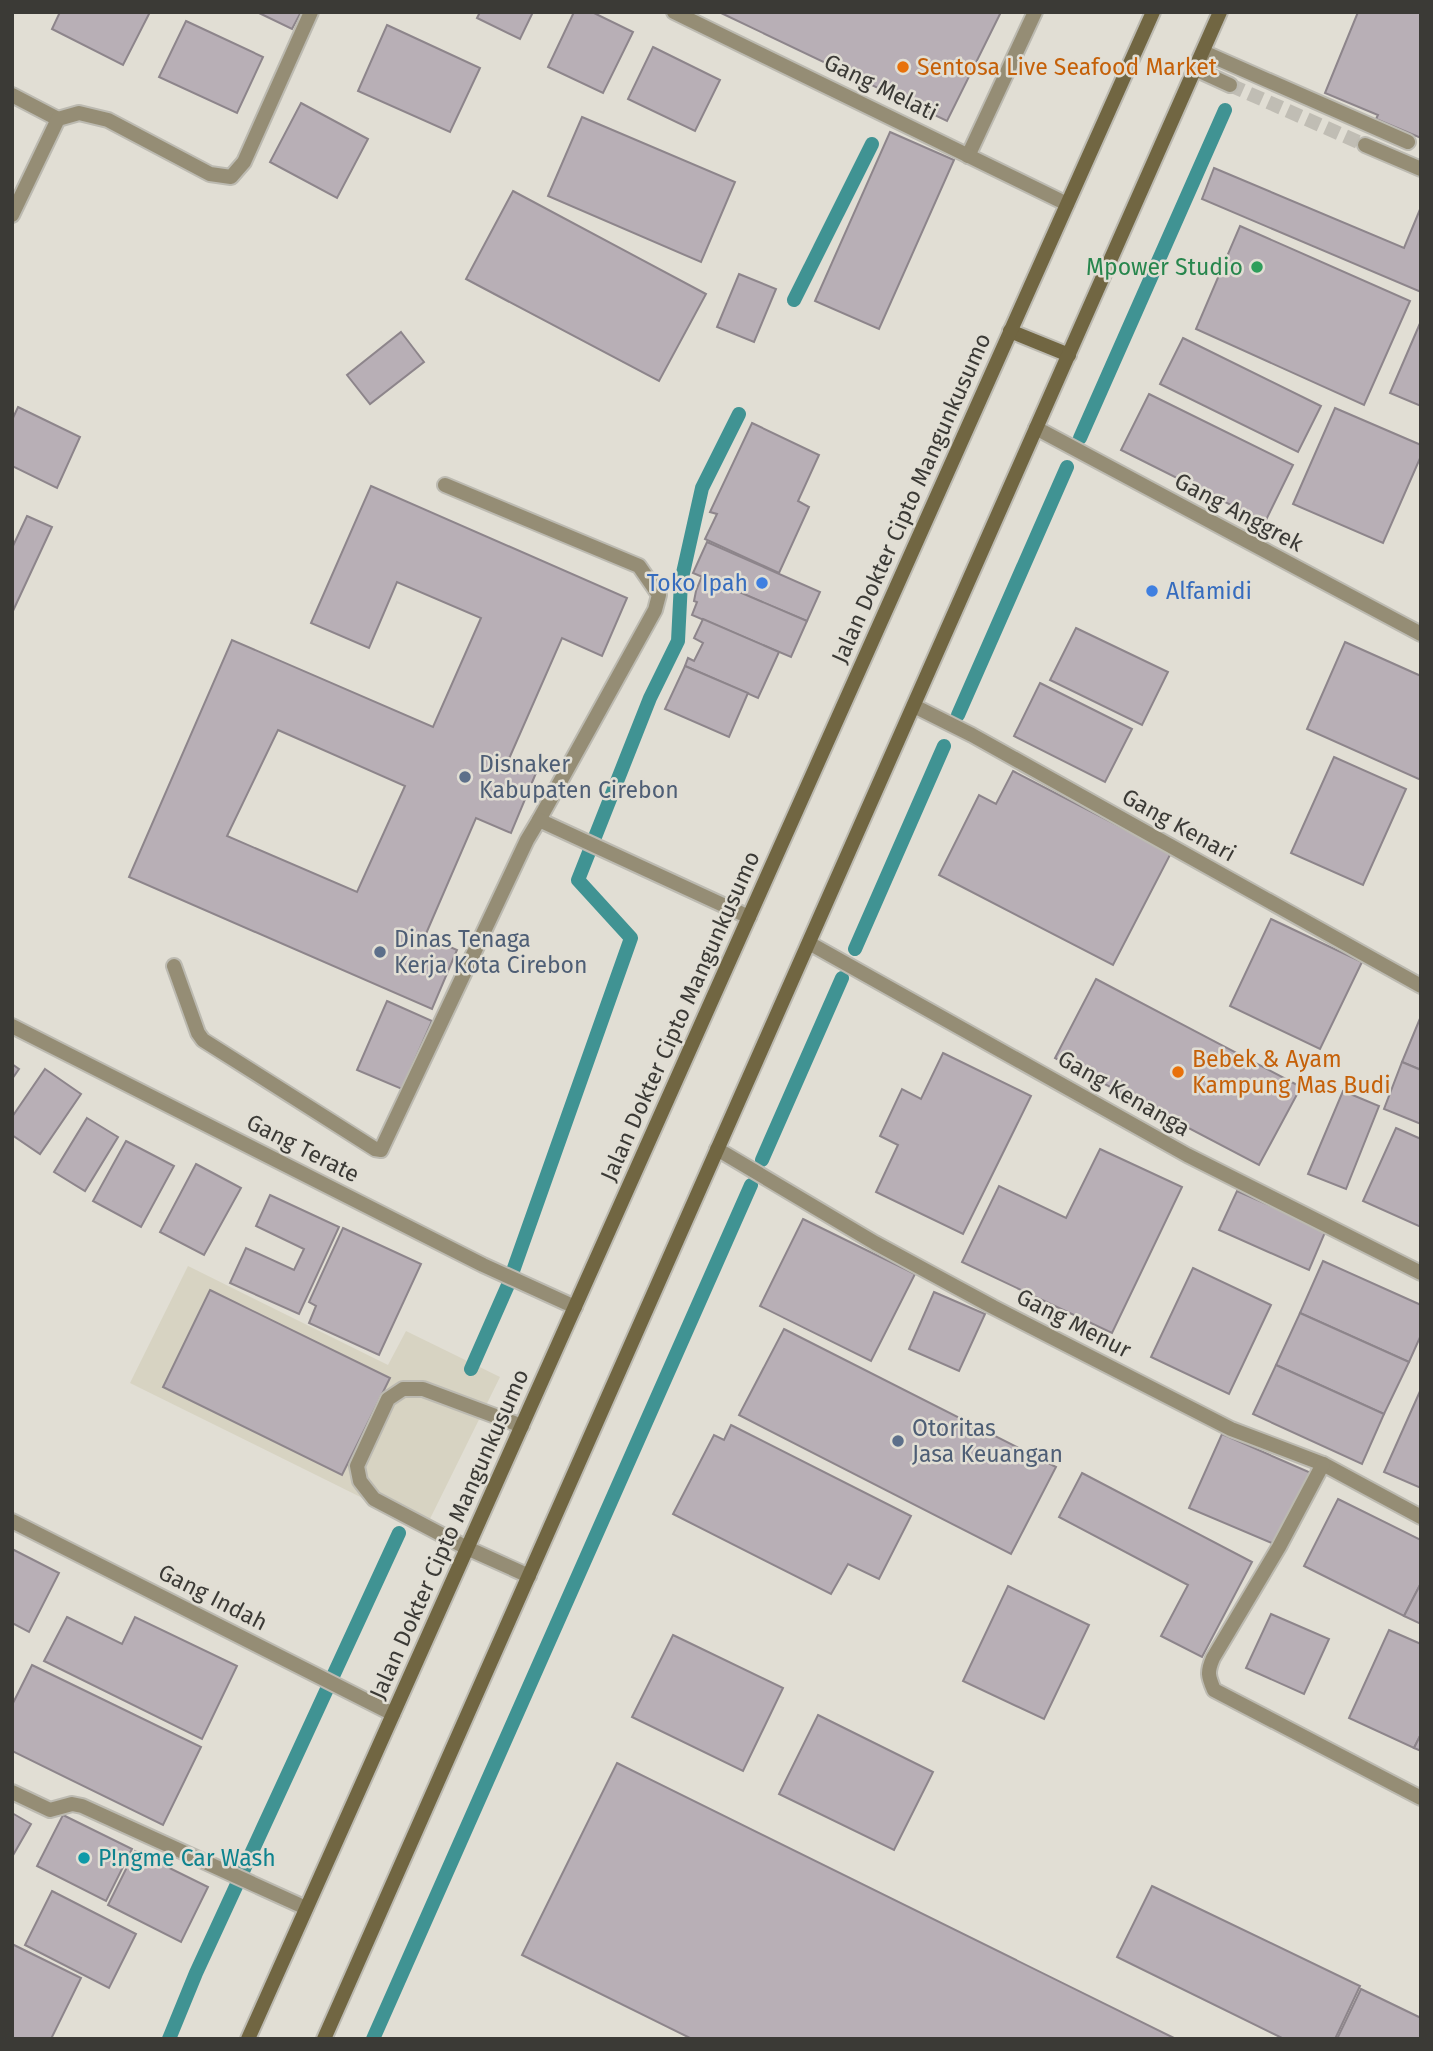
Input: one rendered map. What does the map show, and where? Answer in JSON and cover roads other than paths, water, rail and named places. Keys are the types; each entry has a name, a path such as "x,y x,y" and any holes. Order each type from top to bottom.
{"main road":[{"name":"Jalan Dokter Cipto Mangunkusumo","path":"248,2039 1153,12"},
{"path":"324,2039 1220,12"},
{"path":"1010,331 1069,355"}],"street":[{"path":"12,94 58,119 79,113 108,120 210,174 232,177 244,162 311,12"},
{"name":"Gang Melati","path":"674,12 1067,204"},
{"path":"968,156 1035,12"},
{"path":"1203,52 1408,142"},
{"path":"1195,69 1230,85"},
{"path":"12,215 58,119"},
{"path":"1365,145 1421,169"},
{"name":"Gang Anggrek","path":"1036,428 1421,634"},
{"path":"174,966 198,1033 203,1040 375,1149 381,1150 527,840 655,610 659,595 639,566 445,485"},
{"name":"Gang Kenari","path":"914,706 972,735 1421,986"},
{"path":"539,820 750,916"},
{"name":"Gang Kenanga","path":"809,943 1186,1155 1307,1215 1350,1240 1421,1273"},
{"name":"Gang Terate","path":"12,1026 493,1269 575,1307"},
{"name":"Gang Menur","path":"718,1149 875,1243 993,1307 1231,1429 1323,1464 1421,1517"},
{"path":"522,1426 423,1389 403,1389 388,1399 356,1466 359,1481 374,1499 467,1548 529,1576"},
{"path":"1323,1464 1279,1547 1213,1658 1207,1671 1208,1678 1214,1690 1421,1798"},
{"name":"Gang Indah","path":"12,1521 393,1714"},
{"path":"12,1792 50,1810 77,1805 306,1908"}],"waterway":[{"path":"1080,438 1225,110"},
{"path":"794,300 872,144"},
{"path":"471,1369 508,1285 631,938 578,880 650,698 678,641 681,582 702,488 739,414"},
{"path":"958,715 1067,467"},
{"path":"855,949 944,746"},
{"path":"762,1160 842,978"},
{"path":"373,2039 751,1185"},
{"path":"169,2039 196,1973 399,1533"}],"tunnel":[{"path":"1230,85 1365,145"}],"place":[{"name":"Sentosa Live Seafood Market","path":"903,67"},
{"name":"Mpower Studio","path":"1257,267"},
{"name":"Toko Ipah","path":"762,583"},
{"name":"Alfamidi","path":"1152,591"},
{"name":"Disnaker Kabupaten Cirebon","path":"465,777"},
{"name":"Dinas Tenaga Kerja Kota Cirebon","path":"380,952"},
{"name":"Bebek & Ayam Kampung Mas Budi","path":"1178,1072"},
{"name":"Otoritas Jasa Keuangan","path":"898,1441"},
{"name":"P!ngme Car Wash","path":"84,1858"}]}
